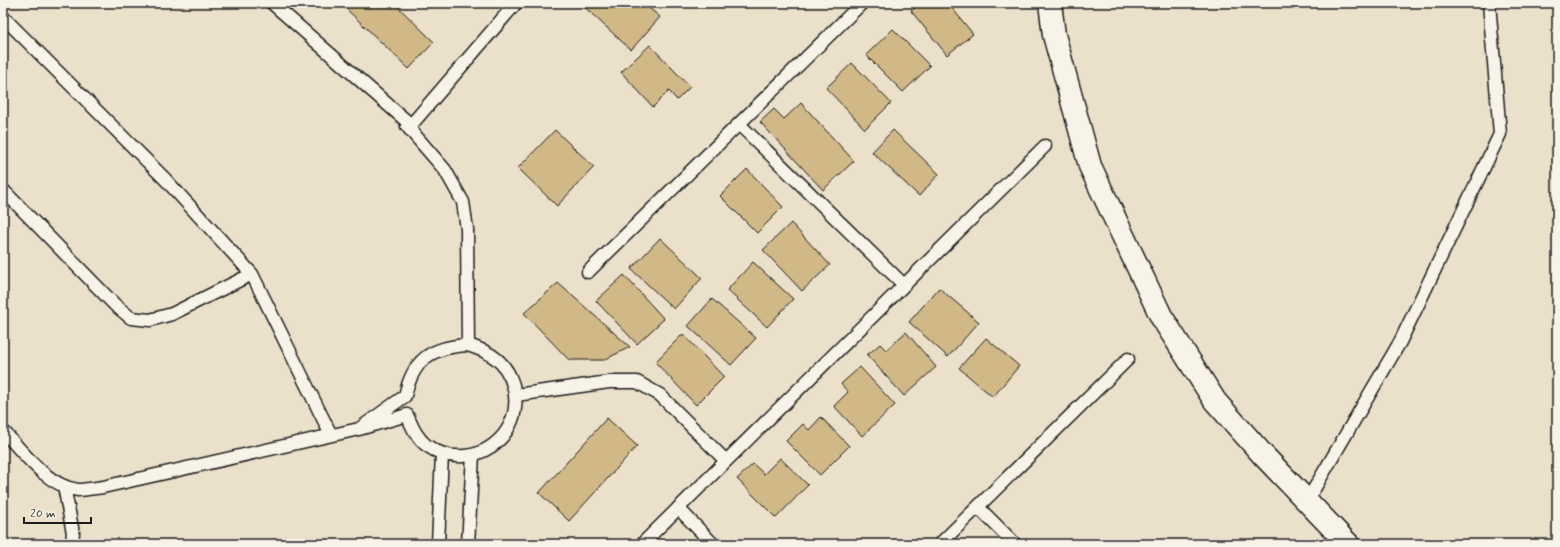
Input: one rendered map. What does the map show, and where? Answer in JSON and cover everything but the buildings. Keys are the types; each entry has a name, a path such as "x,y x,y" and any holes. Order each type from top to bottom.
{"street":[{"path":"1050,3 1054,35 1090,166 1161,316 1215,401 1263,455 1348,544"}],"lane":[{"path":"272,3 411,125"},
{"path":"468,345 467,229 462,202 445,170 407,126 411,125 516,3"},
{"path":"588,272 862,3"},
{"path":"1307,501 1400,342 1500,134 1489,3"},
{"path":"3,16 165,179 252,274 331,435"},
{"path":"739,124 904,285"},
{"path":"642,544 1045,146"},
{"path":"3,190 116,306 131,318 150,320 172,314 252,274"},
{"path":"3,431 45,474 64,486 79,490 103,486 359,429 407,415 414,431 426,444 442,454 460,457 479,454 495,444 507,431 515,414 516,395 511,377 500,362 485,351 468,345 450,346 433,352 419,364 409,379 405,396 359,429"},
{"path":"940,544 1128,359"},
{"path":"516,395 609,382 637,382 660,395 726,461"},
{"path":"438,544 442,454"},
{"path":"468,544 473,455"},
{"path":"64,486 74,533 72,544"},
{"path":"978,507 1015,544"},
{"path":"678,508 713,544"}]}
